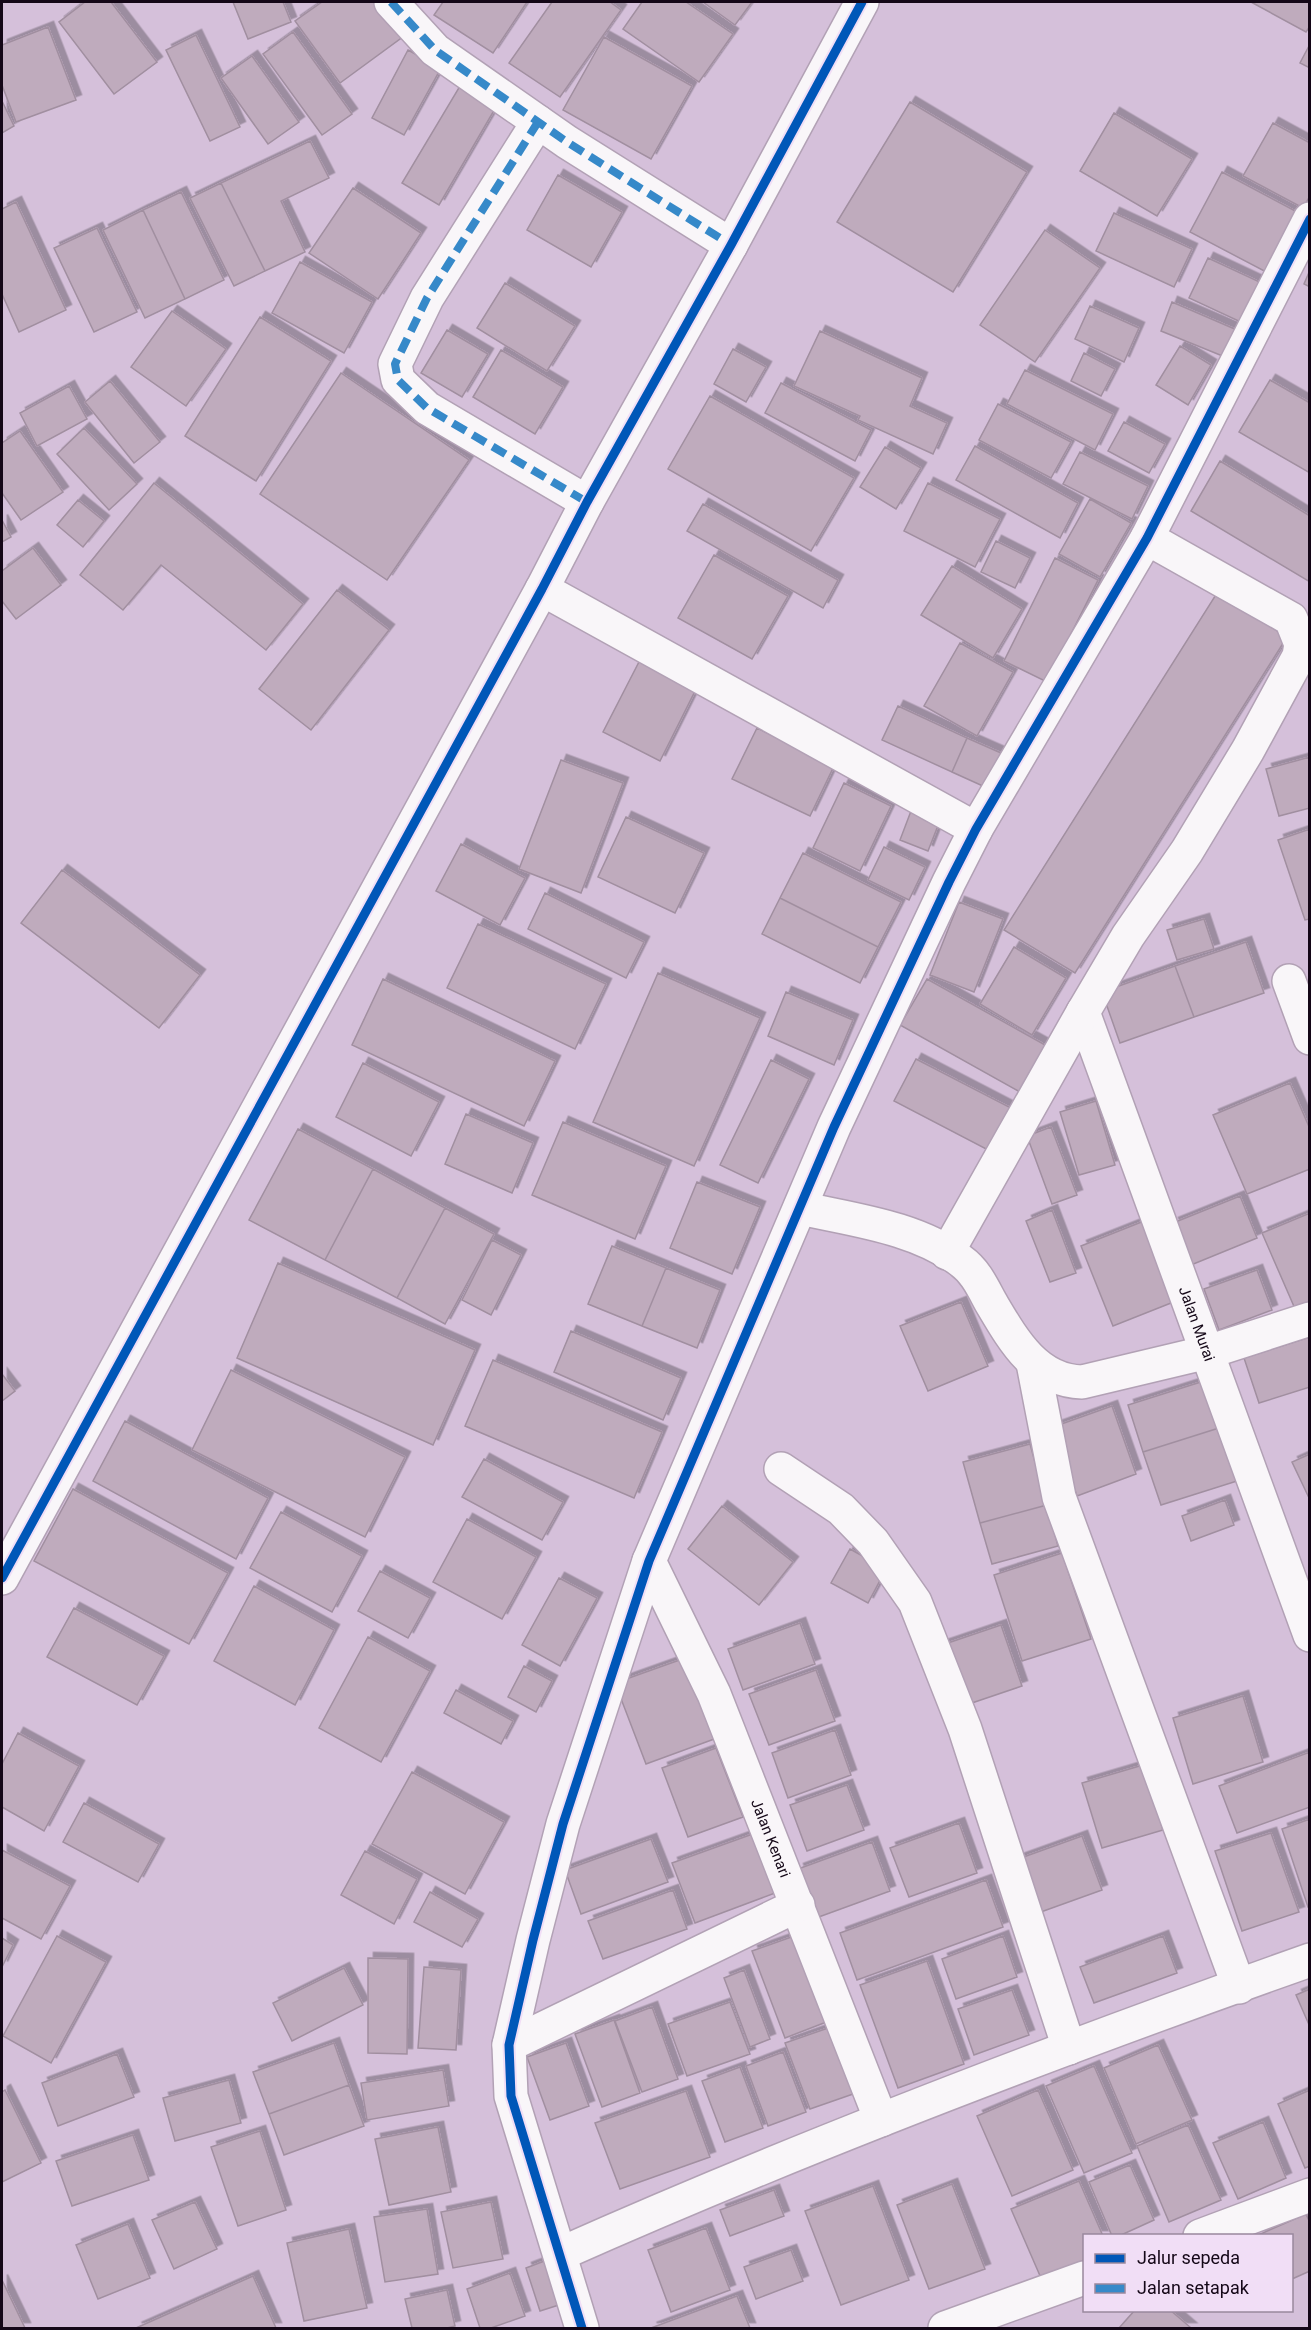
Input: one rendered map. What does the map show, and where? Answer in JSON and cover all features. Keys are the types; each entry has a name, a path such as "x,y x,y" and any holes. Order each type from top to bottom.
{"street":[{"path":"392,2 435,50 538,122 731,245"},
{"path":"2,1578 542,589 586,502 731,245 862,2"},
{"path":"538,122 426,298 395,364 398,380 426,408 586,502"},
{"path":"582,2328 512,2096 509,2045 563,1824 649,1562 839,1116 944,892 976,829 1147,538 1310,219"},
{"path":"947,1253 1083,1012 1128,936 1187,851 1248,750 1305,646 1291,619 1147,538"},
{"path":"542,589 976,829"},
{"path":"1289,981 1310,1038"},
{"name":"Jalan Murai","path":"1083,1012 1163,1238 1208,1352 1310,1635"},
{"path":"800,1208 899,1232 932,1244 960,1260 975,1273 999,1317 1033,1363 1048,1375 1070,1381 1082,1382 1208,1352 1310,1319"},
{"path":"1033,1363 1059,1497 1239,1987"},
{"path":"781,1469 841,1509 873,1542 915,1602 965,1730 1069,2048"},
{"name":"Jalan Kenari","path":"649,1562 714,1694 881,2120"},
{"path":"509,2045 798,1905"},
{"path":"560,2254 695,2194 881,2120 1310,1960"},
{"path":"1203,2234 1310,2195"},
{"path":"945,2328 1083,2278"}],"building":[{"path":"85,2 111,2 157,62 114,94 59,22"},
{"path":"233,2 283,2 291,22 248,39"},
{"path":"322,2 379,2 404,36 340,83 295,21"},
{"path":"443,2 527,2 493,53 434,15"},
{"path":"552,2 610,2 621,10 560,97 509,63"},
{"path":"642,2 686,2 733,34 699,82 623,29"},
{"path":"703,2 752,2 735,25"},
{"path":"1251,2 1310,2 1310,26 1306,32"},
{"path":"48,27 76,100 16,122 2,85 2,45"},
{"path":"293,32 352,114 322,135 263,54"},
{"path":"196,35 240,127 210,141 166,50"},
{"path":"604,37 692,86 651,159 563,110"},
{"path":"1310,44 1310,68 1300,63"},
{"path":"408,50 441,68 404,135 372,118"},
{"path":"252,56 299,122 268,144 221,78"},
{"path":"460,86 496,107 439,205 402,183"},
{"path":"2,101 14,126 2,133"},
{"path":"910,102 1027,172 953,292 837,222"},
{"path":"1114,113 1192,159 1157,216 1080,171"},
{"path":"1273,123 1310,143 1310,196 1303,208 1243,176"},
{"path":"310,141 329,178 281,201 305,252 265,271 221,183"},
{"path":"1222,172 1301,214 1270,274 1190,232"},
{"path":"558,175 622,212 591,267 527,230"},
{"path":"221,183 265,271 234,286 190,198"},
{"path":"353,188 421,233 378,299 309,253"},
{"path":"181,192 224,280 185,299 143,210"},
{"path":"16,202 66,310 19,332 2,294 2,209"},
{"path":"143,210 185,299 145,318 103,230"},
{"path":"1114,213 1192,249 1174,287 1096,251"},
{"path":"97,228 137,312 94,332 54,248"},
{"path":"1045,230 1100,268 1035,362 980,325"},
{"path":"1208,258 1264,284 1245,324 1189,298"},
{"path":"300,262 372,302 344,353 272,313"},
{"path":"1310,270 1310,287 1304,284"},
{"path":"505,283 575,326 547,371 477,328"},
{"path":"1172,302 1237,330 1225,357 1161,331"},
{"path":"1090,306 1139,328 1124,362 1075,339"},
{"path":"172,311 226,349 186,406 131,367"},
{"path":"260,317 331,361 256,481 185,436"},
{"path":"447,330 488,354 462,397 421,373"},
{"path":"820,331 922,378 910,406 947,423 933,454 858,420 860,416 794,386"},
{"path":"1180,346 1211,365 1188,405 1156,385"},
{"path":"733,349 766,367 746,402 714,384"},
{"path":"501,350 563,387 535,434 473,397"},
{"path":"1084,353 1115,369 1101,396 1071,381"},
{"path":"1025,370 1113,414 1095,450 1007,404"},
{"path":"341,373 469,460 387,580 260,494"},
{"path":"1270,380 1310,403 1310,473 1239,432"},
{"path":"110,381 160,442 134,463 85,402"},
{"path":"781,383 871,430 855,461 765,413"},
{"path":"69,386 87,419 37,446 20,413"},
{"path":"710,396 854,478 811,551 668,469"},
{"path":"998,404 1071,442 1051,478 979,440"},
{"path":"1124,422 1165,444 1149,473 1108,451"},
{"path":"84,428 137,484 109,510 57,454"},
{"path":"20,431 63,492 21,520 2,493 2,443"},
{"path":"975,446 1078,503 1060,538 956,480"},
{"path":"885,447 921,468 896,509 860,487"},
{"path":"1080,452 1148,486 1132,519 1063,484"},
{"path":"1220,461 1310,516 1310,582 1191,511"},
{"path":"154,483 303,604 266,650 161,565 123,610 80,575"},
{"path":"928,483 1000,519 975,567 904,531"},
{"path":"1090,499 1131,523 1100,577 1059,554"},
{"path":"78,500 104,521 83,547 57,525"},
{"path":"703,504 838,580 823,608 687,531"},
{"path":"2,520 11,537 2,542"},
{"path":"996,541 1030,558 1015,588 981,572"},
{"path":"33,548 61,585 16,619 2,601 2,571"},
{"path":"714,555 788,596 752,659 678,618"},
{"path":"1055,558 1098,580 1047,682 1004,661"},
{"path":"952,566 1022,609 993,658 921,615"},
{"path":"337,590 389,630 311,730 259,689"},
{"path":"1217,593 1287,637 1075,973 1004,930"},
{"path":"960,643 1013,672 977,736 924,706"},
{"path":"641,658 697,687 660,761 603,732"},
{"path":"898,706 967,738 952,772 882,740"},
{"path":"757,728 834,766 810,816 732,779"},
{"path":"967,738 1001,753 985,787 952,772"},
{"path":"1310,757 1310,808 1279,816 1266,769"},
{"path":"561,760 623,783 581,893 519,869"},
{"path":"844,783 891,806 860,871 813,848"},
{"path":"911,811 939,823 928,851 900,840"},
{"path":"626,817 704,853 675,913 598,877"},
{"path":"1310,829 1310,919 1305,920 1278,840"},
{"path":"461,844 525,878 500,925 436,891"},
{"path":"884,847 925,867 909,900 868,880"},
{"path":"803,853 901,902 878,947 780,898"},
{"path":"62,870 200,975 159,1028 21,923"},
{"path":"545,893 644,942 626,978 528,929"},
{"path":"780,898 878,947 860,983 762,934"},
{"path":"959,902 1003,919 974,992 930,975"},
{"path":"1204,919 1214,949 1177,960 1167,930"},
{"path":"478,924 606,984 575,1049 447,988"},
{"path":"1246,942 1264,993 1194,1017 1175,966"},
{"path":"1014,947 1066,978 1032,1035 980,1004"},
{"path":"1175,966 1194,1017 1120,1043 1102,992"},
{"path":"658,973 760,1018 694,1166 593,1122"},
{"path":"383,979 555,1061 524,1126 352,1045"},
{"path":"927,979 1047,1046 1020,1092 900,1025"},
{"path":"786,992 853,1020 834,1065 768,1036"},
{"path":"916,1059 1011,1108 990,1151 894,1101"},
{"path":"771,1060 809,1079 758,1183 720,1165"},
{"path":"363,1063 439,1102 411,1156 336,1117"},
{"path":"1290,1083 1310,1129 1310,1169 1247,1194 1213,1115"},
{"path":"1096,1101 1115,1165 1079,1175 1060,1112"},
{"path":"466,1114 533,1143 512,1193 445,1164"},
{"path":"563,1122 666,1166 635,1239 532,1195"},
{"path":"1051,1127 1077,1195 1052,1204 1027,1136"},
{"path":"298,1129 373,1169 325,1260 249,1220"},
{"path":"373,1169 445,1208 397,1298 325,1260"},
{"path":"697,1182 760,1207 732,1274 670,1248"},
{"path":"1240,1196 1257,1238 1191,1265 1173,1223"},
{"path":"445,1208 494,1234 445,1324 397,1298"},
{"path":"1052,1210 1076,1273 1050,1282 1026,1221"},
{"path":"1310,1213 1310,1306 1296,1311 1262,1233"},
{"path":"1144,1221 1176,1301 1113,1326 1081,1246"},
{"path":"492,1240 521,1255 491,1315 462,1300"},
{"path":"612,1246 666,1268 642,1326 588,1304"},
{"path":"278,1263 475,1350 433,1445 237,1358"},
{"path":"666,1268 720,1290 697,1348 642,1326"},
{"path":"1257,1270 1272,1310 1219,1330 1204,1289"},
{"path":"961,1302 988,1366 928,1391 900,1326"},
{"path":"571,1331 681,1378 663,1420 554,1372"},
{"path":"1310,1337 1310,1387 1259,1403 1244,1358"},
{"path":"493,1360 662,1432 634,1498 465,1426"},
{"path":"231,1370 405,1457 365,1537 192,1450"},
{"path":"2,1374 15,1391 2,1401"},
{"path":"1204,1381 1219,1428 1143,1452 1128,1405"},
{"path":"1112,1406 1136,1474 1077,1496 1053,1427"},
{"path":"125,1421 268,1498 236,1559 93,1481"},
{"path":"1219,1428 1237,1481 1161,1505 1143,1452"},
{"path":"1030,1444 1047,1505 980,1523 963,1462"},
{"path":"1310,1454 1310,1500 1292,1462"},
{"path":"484,1459 563,1502 542,1540 462,1497"},
{"path":"73,1489 228,1573 189,1644 34,1561"},
{"path":"1225,1500 1234,1525 1191,1541 1182,1516"},
{"path":"1047,1505 1058,1546 992,1564 980,1523"},
{"path":"722,1506 793,1562 759,1605 688,1549"},
{"path":"281,1512 362,1556 332,1612 250,1568"},
{"path":"467,1519 536,1557 502,1619 433,1582"},
{"path":"850,1549 886,1569 868,1603 831,1583"},
{"path":"1062,1553 1091,1639 1022,1661 994,1575"},
{"path":"380,1571 430,1598 408,1638 358,1611"},
{"path":"559,1578 597,1598 560,1666 522,1645"},
{"path":"254,1586 334,1630 295,1705 214,1661"},
{"path":"74,1608 164,1656 137,1705 47,1657"},
{"path":"800,1623 815,1664 743,1690 728,1649"},
{"path":"1001,1625 1022,1686 963,1706 942,1645"},
{"path":"368,1637 430,1671 381,1762 319,1728"},
{"path":"688,1657 717,1738 646,1764 615,1683"},
{"path":"524,1666 552,1681 536,1712 508,1697"},
{"path":"816,1670 835,1721 769,1745 749,1694"},
{"path":"456,1690 513,1721 501,1744 444,1713"},
{"path":"1243,1696 1263,1762 1193,1784 1173,1718"},
{"path":"835,1730 851,1775 788,1798 772,1753"},
{"path":"18,1733 79,1766 44,1831 2,1807 2,1764"},
{"path":"716,1748 743,1817 688,1837 662,1768"},
{"path":"1310,1752 1310,1807 1237,1833 1219,1786"},
{"path":"1143,1765 1163,1830 1102,1848 1082,1783"},
{"path":"412,1772 504,1822 465,1894 372,1844"},
{"path":"847,1785 864,1830 807,1851 790,1805"},
{"path":"84,1803 159,1844 138,1882 63,1842"},
{"path":"1310,1819 1310,1906 1308,1907 1282,1829"},
{"path":"959,1823 977,1873 909,1897 890,1848"},
{"path":"761,1831 783,1890 695,1923 672,1863"},
{"path":"1271,1833 1299,1912 1242,1931 1215,1851"},
{"path":"1082,1836 1102,1890 1038,1913 1018,1859"},
{"path":"651,1839 668,1882 581,1914 565,1870"},
{"path":"872,1842 890,1891 816,1918 798,1869"},
{"path":"2,1850 70,1886 41,1939 2,1918"},
{"path":"365,1851 417,1879 394,1924 341,1895"},
{"path":"986,1880 1003,1927 857,1980 840,1933"},
{"path":"673,1890 687,1929 603,1959 588,1921"},
{"path":"430,1892 478,1919 462,1947 414,1922"},
{"path":"797,1935 829,2021 785,2038 752,1951"},
{"path":"57,1936 106,1962 51,2063 3,2036"},
{"path":"1003,1936 1017,1977 956,1999 942,1959"},
{"path":"1163,1936 1177,1973 1094,2003 1080,1967"},
{"path":"2,1938 13,1945 2,1967"},
{"path":"368,1958 408,1959 407,2054 368,2053"},
{"path":"927,1961 964,2064 898,2088 860,1985"},
{"path":"424,1967 461,1970 456,2050 418,2048"},
{"path":"344,1968 363,2005 292,2041 273,2003"},
{"path":"744,1970 770,2039 750,2047 724,1978"},
{"path":"1310,1989 1310,2027 1296,1995"},
{"path":"1012,1990 1029,2035 974,2055 958,2009"},
{"path":"730,2002 750,2054 687,2076 668,2024"},
{"path":"652,2007 678,2079 642,2092 615,2021"},
{"path":"614,2020 640,2093 602,2107 575,2034"},
{"path":"831,2027 856,2093 810,2109 785,2043"},
{"path":"334,2043 349,2085 269,2114 253,2072"},
{"path":"566,2043 589,2106 550,2120 527,2057"},
{"path":"1158,2045 1192,2120 1136,2144 1104,2068"},
{"path":"783,2052 806,2112 768,2126 746,2066"},
{"path":"117,2054 134,2097 58,2126 42,2083"},
{"path":"1094,2066 1132,2153 1084,2173 1046,2086"},
{"path":"740,2067 763,2128 725,2142 702,2081"},
{"path":"443,2070 449,2106 367,2120 361,2083"},
{"path":"229,2080 241,2123 175,2141 163,2098"},
{"path":"349,2085 364,2126 284,2155 269,2114"},
{"path":"5,2090 41,2163 2,2182 2,2092"},
{"path":"1038,2090 1073,2170 1012,2196 977,2116"},
{"path":"1310,2090 1310,2166 1305,2168 1278,2104"},
{"path":"686,2091 710,2157 620,2189 595,2123"},
{"path":"1263,2122 1286,2178 1238,2199 1213,2143"},
{"path":"1188,2125 1221,2200 1169,2222 1137,2146"},
{"path":"438,2127 451,2192 389,2205 375,2139"},
{"path":"260,2131 286,2210 238,2226 211,2147"},
{"path":"133,2135 149,2180 72,2206 56,2161"},
{"path":"1130,2165 1154,2220 1123,2234 1111,2234 1089,2182"},
{"path":"1079,2181 1102,2234 1083,2234 1083,2260 1041,2278 1011,2209"},
{"path":"952,2184 985,2269 929,2289 897,2205"},
{"path":"873,2186 909,2280 841,2305 805,2211"},
{"path":"774,2190 784,2216 730,2236 720,2210"},
{"path":"195,2202 217,2249 174,2269 152,2220"},
{"path":"491,2202 503,2259 453,2268 441,2212"},
{"path":"427,2209 438,2274 385,2282 374,2217"},
{"path":"1306,2214 1310,2223 1310,2271 1293,2279 1293,2234 1261,2234"},
{"path":"128,2224 150,2278 98,2299 76,2245"},
{"path":"706,2228 730,2290 671,2312 648,2250"},
{"path":"349,2229 367,2308 304,2321 287,2243"},
{"path":"791,2250 803,2281 756,2299 744,2267"},
{"path":"547,2260 562,2304 540,2311 526,2268"},
{"path":"510,2273 525,2316 491,2328 480,2328 467,2289"},
{"path":"253,2276 276,2328 136,2328"},
{"path":"2,2280 25,2328 2,2328"},
{"path":"447,2290 455,2326 412,2328 405,2299"},
{"path":"737,2296 750,2328 651,2328"},
{"path":"1133,2312 1172,2312 1191,2328 1119,2328"}],"marked path":[{"path":"391,2 435,50 567,142 731,245"},
{"path":"538,122 427,298 395,364 398,380 427,408 587,502"}],"cycle path":[{"path":"2,1578 542,589 587,502 731,245 862,2"},
{"path":"582,2328 511,2096 509,2045 563,1824 649,1561 834,1127 949,882 976,829 1147,538 1310,219"}]}
